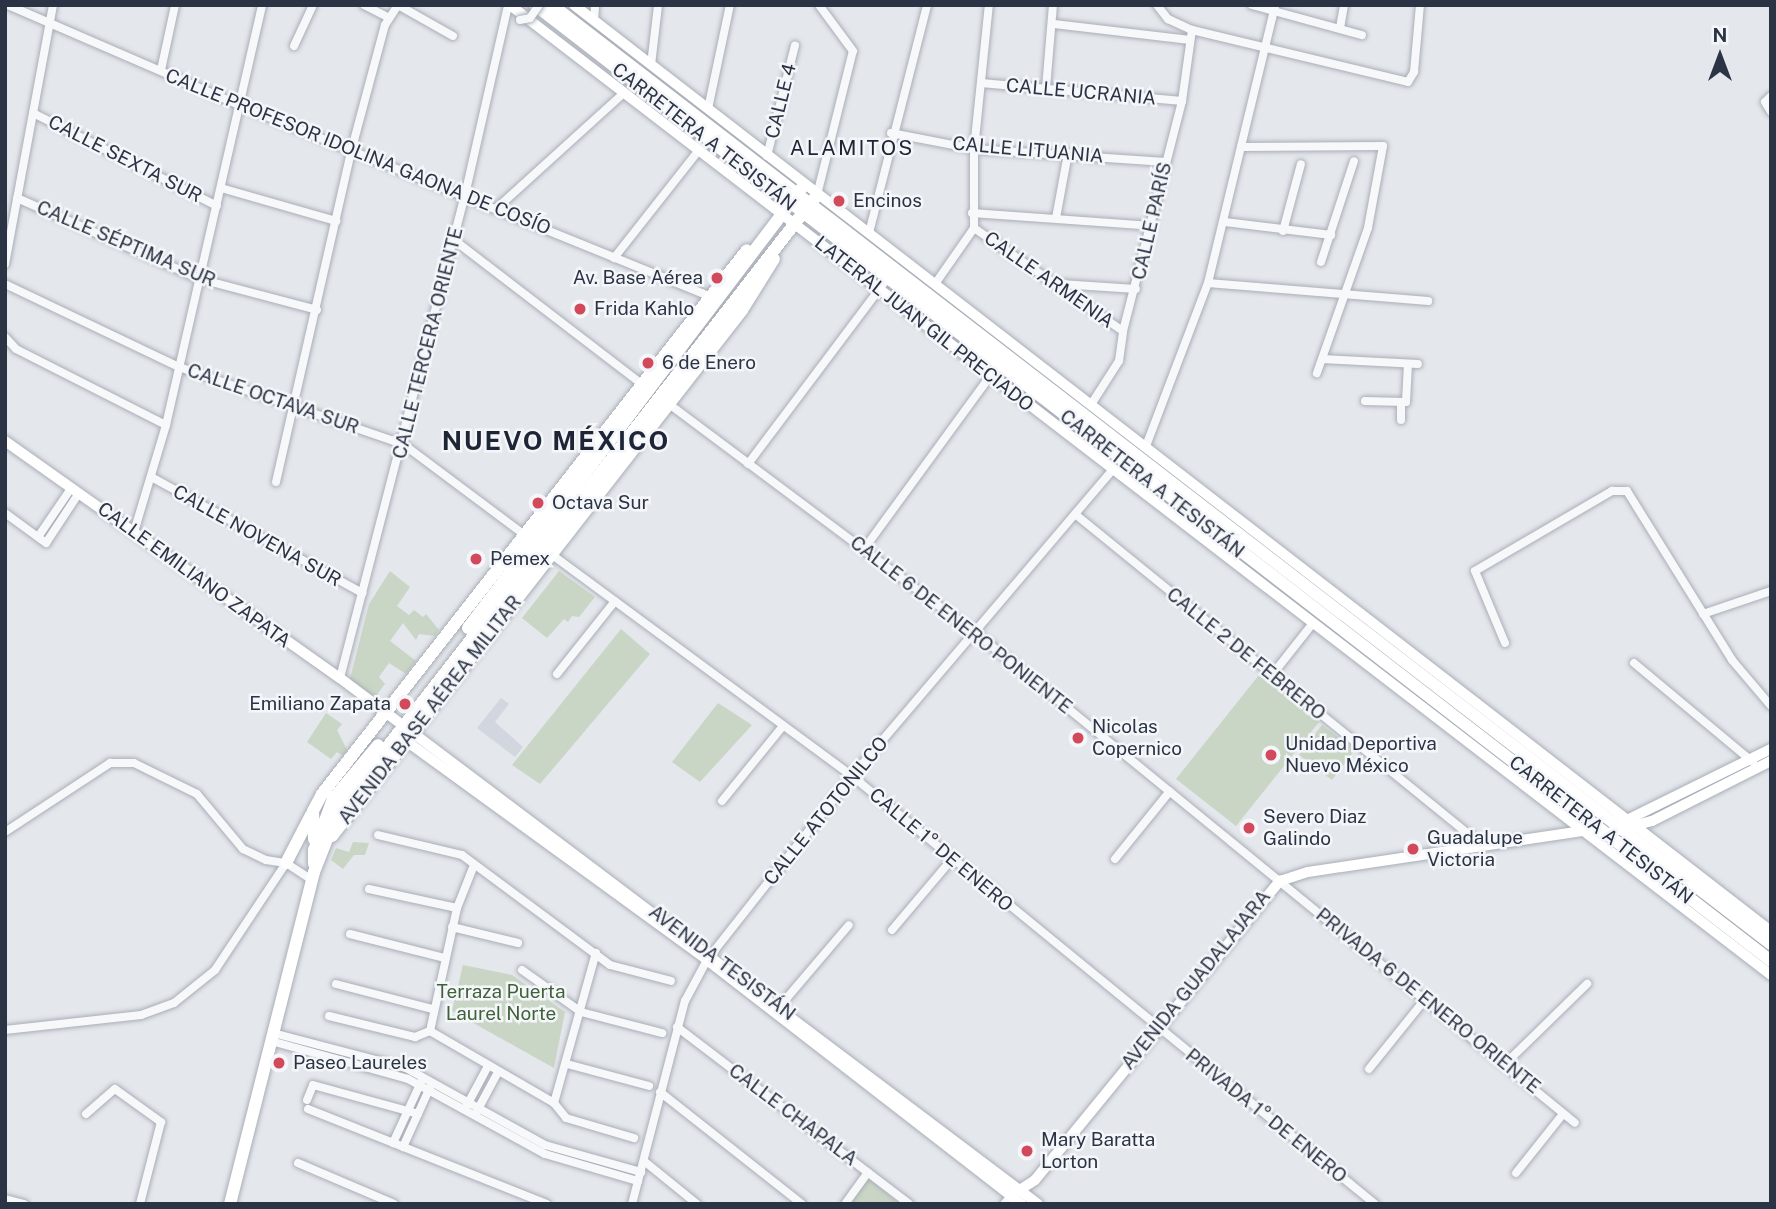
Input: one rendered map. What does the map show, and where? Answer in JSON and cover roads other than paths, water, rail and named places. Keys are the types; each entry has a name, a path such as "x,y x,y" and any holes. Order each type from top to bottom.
{"main road":[{"name":"LATERAL JUAN GIL PRECIADO","path":"509,5 781,215 883,284 991,375 1113,468 1184,516 1313,623 1610,829 1771,931"},
{"name":"CARRETERA A TESISTÁN","path":"537,5 797,194"},
{"name":"CARRETERA A TESISTÁN","path":"552,5 1610,829 1771,961"},
{"path":"573,5 767,156 797,194"},
{"name":"AVENIDA BASE AÉREA MILITAR","path":"314,850 333,799 797,194"},
{"name":"LATERAL JUAN GIL PRECIADO","path":"810,204 869,233 1146,446 1610,829 1771,975"},
{"name":"CARRETERA A TESISTÁN","path":"810,204 883,284 1184,516 1771,944"},
{"name":"AVENIDA BASE AÉREA MILITAR","path":"313,876 313,811 322,794 391,722 783,241 810,204"},
{"name":"AVENIDA BASE AÉREA MILITAR","path":"230,1204 313,876 339,809 391,722 526,536 709,296 756,239 772,226"},
{"name":"AVENIDA BASE AÉREA MILITAR","path":"327,842 410,740 742,310 783,241"},
{"name":"CALLE EMILIANO ZAPATA","path":"5,441 340,678 391,722"},
{"name":"AVENIDA TESISTÁN","path":"391,722 410,740 780,1006 1012,1196 1038,1204"},
{"name":"AVENIDA GUADALAJARA","path":"1012,1196 1035,1180 1156,1028 1280,881 1308,872 1610,829 1754,763 1771,749"},
{"name":"AVENIDA GUADALAJARA","path":"1754,763 1771,761"},
{"path":"286,863 313,811"},
{"name":"AVENIDA TESISTÁN","path":"710,957 1022,1204"}],"street":[{"name":"CALLE PROFESOR IDOLINA GAONA DE COSÍO","path":"8,5 239,105 352,148 709,296"},
{"path":"5,264 53,5"},
{"path":"161,70 176,5"},
{"path":"134,532 153,478 166,425 262,5"},
{"path":"294,46 313,5"},
{"path":"364,5 389,18"},
{"path":"275,482 296,405 352,148 389,18 398,5 453,36"},
{"name":"CALLE TERCERA ORIENTE","path":"340,678 403,444 509,5"},
{"path":"520,20 530,18 537,5"},
{"path":"594,21 595,5"},
{"path":"651,65 658,5"},
{"path":"708,108 730,5"},
{"path":"810,204 853,51 819,5"},
{"path":"869,233 891,133 927,5"},
{"path":"935,284 975,228 972,213 974,149 989,5"},
{"path":"1046,88 1054,24 1053,5"},
{"path":"1157,5 1168,19 1192,30 1408,82 1414,72 1420,5"},
{"path":"1252,5 1274,8 1362,35"},
{"path":"1340,28 1345,5"},
{"path":"1146,446 1208,283 1225,222 1274,8"},
{"path":"1054,24 1190,40"},
{"name":"CALLE PARÍS","path":"1092,403 1119,361 1123,331 1136,289 1182,101 1192,30"},
{"name":"CALLE 4","path":"767,156 795,45"},
{"name":"CALLE UCRANIA","path":"981,83 1182,101"},
{"path":"497,208 624,93"},
{"path":"1771,96 1765,102 1771,112"},
{"name":"CALLE SEXTA SUR","path":"33,113 217,206"},
{"name":"CALLE LITUANIA","path":"891,133 974,149 1068,153 1166,162"},
{"path":"1241,147 1383,146 1368,228 1317,373"},
{"path":"614,258 699,150"},
{"path":"1056,218 1068,153"},
{"path":"1321,262 1354,161"},
{"path":"1283,231 1301,164"},
{"name":"CALLE SEXTA SUR","path":"221,188 336,221"},
{"name":"CALLE SÉPTIMA SUR","path":"17,198 200,279 317,310"},
{"path":"972,213 1152,226"},
{"path":"1225,222 1331,235"},
{"name":"CALLE ARMENIA","path":"975,228 1060,284 1123,331"},
{"path":"454,240 643,385"},
{"path":"1208,283 1428,301"},
{"name":"CALLE OCTAVA SUR","path":"5,284 179,367 403,444 526,536"},
{"path":"748,464 883,284"},
{"path":"1060,284 1136,289"},
{"path":"5,337 16,349 166,425"},
{"path":"1322,359 1418,364"},
{"path":"1365,401 1406,402 1408,364"},
{"path":"864,548 991,375"},
{"path":"1401,402 1401,420"},
{"name":"CALLE 6 DE ENERO PONIENTE","path":"669,404 977,634 1280,881"},
{"name":"CALLE ATOTONILCO","path":"632,1204 677,1027 688,993 710,957 852,776 977,634 1113,468"},
{"name":"CALLE NOVENA SUR","path":"153,478 362,593"},
{"path":"38,537 76,490"},
{"path":"5,513 46,543 76,490"},
{"path":"1505,643 1475,571 1612,491 1633,495 1731,660 1771,706"},
{"name":"CALLE 2 DE FEBRERO","path":"1075,513 1483,846"},
{"name":"CALLE 1° DE ENERO","path":"551,554 852,776 1156,1028"},
{"path":"1703,614 1771,591"},
{"path":"557,674 615,601"},
{"path":"1272,675 1313,623"},
{"path":"1634,663 1754,763"},
{"path":"722,801 783,726"},
{"path":"5,832 110,763 122,761 197,794 243,849 266,860 286,863 313,876"},
{"path":"1115,859 1170,791"},
{"path":"377,835 462,855 610,965 671,981"},
{"path":"892,930 952,859"},
{"path":"5,1030 141,1015 173,1003 215,970 286,863"},
{"path":"430,1031 457,908 474,865"},
{"name":"PRIVADA 6 DE ENERO ORIENTE","path":"1280,881 1426,998 1574,1123"},
{"path":"369,889 457,908"},
{"path":"780,1006 849,925"},
{"path":"452,928 517,943"},
{"path":"350,934 445,958"},
{"path":"554,1103 596,953"},
{"path":"522,970 581,1012 662,1033"},
{"path":"336,984 433,1009"},
{"path":"1505,1064 1587,984"},
{"path":"1369,1069 1426,998"},
{"path":"329,1016 415,1037 430,1031"},
{"name":"CALLE CHAPALA","path":"677,1027 909,1204"},
{"name":"PRIVADA 1° DE ENERO","path":"1156,1028 1375,1204"},
{"path":"430,1031 554,1103 566,1118 634,1138"},
{"path":"272,1037 421,1081 545,1154 639,1177"},
{"path":"567,1064 649,1087"},
{"path":"466,1106 488,1066"},
{"path":"477,1112 498,1072"},
{"path":"393,1143 421,1081"},
{"path":"418,1114 313,1085 307,1104 393,1143 547,1204"},
{"path":"403,1147 431,1086"},
{"path":"86,1114 115,1089 160,1122 140,1204"},
{"path":"660,1092 802,1204"},
{"path":"1516,1174 1563,1114"},
{"path":"644,1161 697,1204"},
{"path":"298,1163 394,1204"},
{"path":"845,1204 867,1172"},
{"path":"5,1199 24,1204"}],"place":[{"name":"Encinos","path":"839,201"},
{"name":"Av. Base Aérea","path":"717,278"},
{"name":"Frida Kahlo","path":"580,309"},
{"name":"6 de Enero","path":"648,363"},
{"name":"Octava Sur","path":"538,503"},
{"name":"Pemex","path":"476,559"},
{"name":"Emiliano Zapata","path":"405,704"},
{"name":"Nicolas Copernico","path":"1078,738"},
{"name":"Unidad Deportiva Nuevo México","path":"1271,755"},
{"name":"Severo Diaz Galindo","path":"1249,828"},
{"name":"Guadalupe Victoria","path":"1413,849"},
{"name":"Paseo Laureles","path":"279,1063"},
{"name":"Mary Baratta Lorton","path":"1027,1151"}],"district":[{"name":"ALAMITOS","path":"852,148"},
{"name":"NUEVO MÉXICO","path":"556,441"}],"park label":[{"name":"Terraza Puerta Laurel Norte","path":"501,1003"}]}
